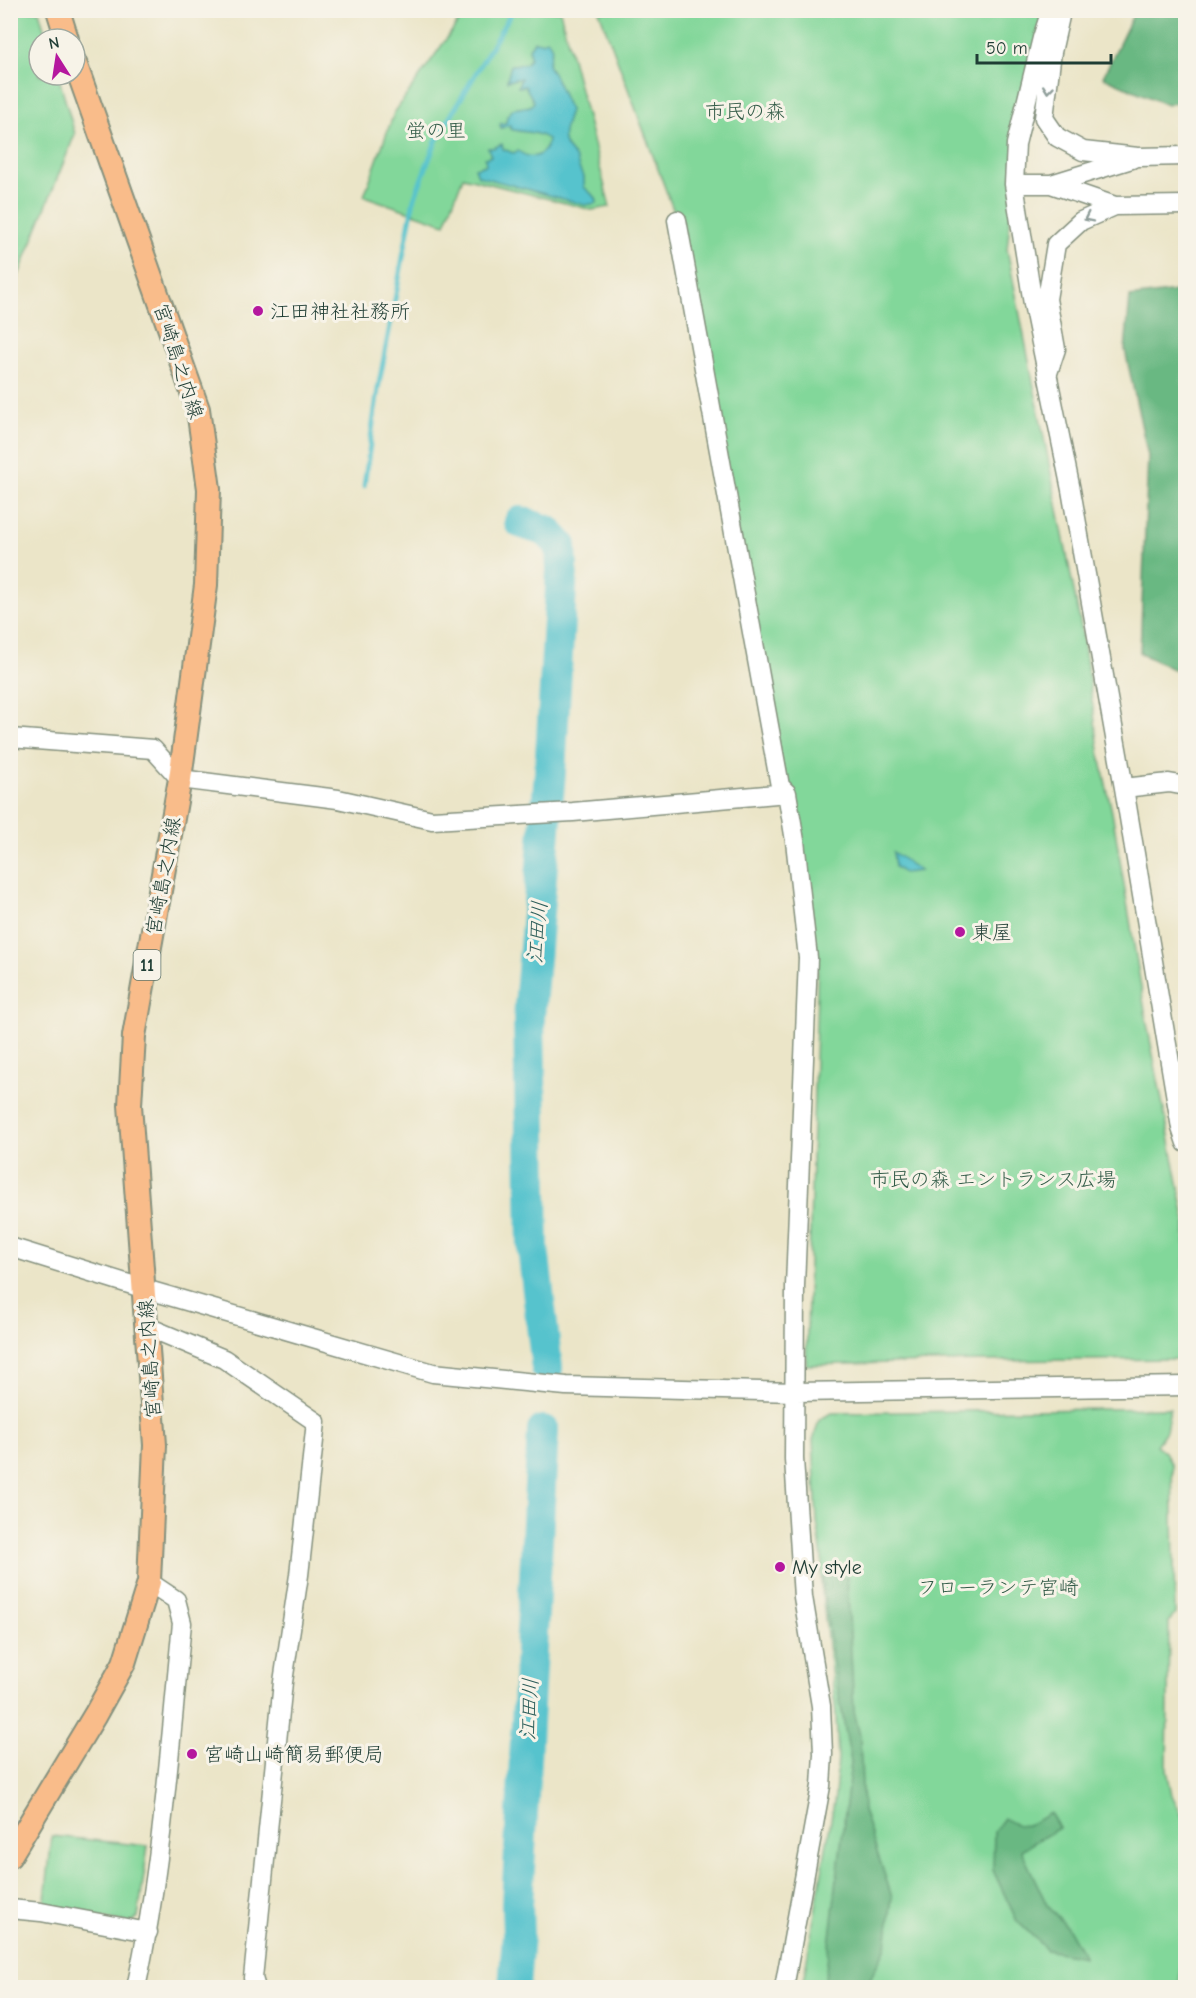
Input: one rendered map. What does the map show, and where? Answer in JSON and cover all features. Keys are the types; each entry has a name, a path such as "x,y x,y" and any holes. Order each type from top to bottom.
{"main road":[{"path":"58,10 63,27"},
{"name":"宮崎島之内線","path":"10,1856 124,1663 149,1582 154,1445 145,1289 130,1105 134,1036 180,779 206,585 208,489 198,409 84,87"}],"street":[{"path":"1051,10 1016,144 1014,184 1034,304 1071,490 1125,788 1185,1143"},
{"path":"1062,10 1052,52 1044,118 1057,137 1083,151 1138,157 1185,156"},
{"path":"1014,184 1051,184 1138,157"},
{"path":"1051,184 1115,206 1185,205"},
{"path":"1048,373 1056,349 1047,298 1056,244 1081,221 1115,206"},
{"path":"678,220 780,786 787,793 795,841 808,958 795,1286 794,1459 803,1597 821,1706 823,1754 821,1786 783,1988"},
{"path":"10,738 153,749 180,779 338,799 432,819 573,812 787,793"},
{"path":"1125,788 1169,783 1185,786"},
{"path":"10,1247 433,1373 566,1386 796,1392 1185,1386"},
{"path":"147,1327 225,1359 316,1422 299,1575 283,1682 253,1978 256,1988"},
{"path":"136,1988 148,1932 158,1866 182,1623 176,1600 149,1582"},
{"path":"10,1909 41,1912 148,1932"}],"green space":[{"path":"11,10 39,11 44,27 27,27 27,87 61,87 75,134 15,284 11,288"},
{"name":"蛍の里","path":"466,11 560,11 610,207 592,210 463,177 445,224 364,196 394,113"},
{"name":"市民の森 エントランス広場","path":"599,11 1051,11 1014,184 1007,249 1082,632 1100,756 1112,812 1148,1029 1185,1218 1185,1359 806,1365 818,957 677,220"},
{"path":"1135,11 1185,11 1185,100 1167,105 1103,77"},
{"path":"1186,290 1185,675 1140,653 1148,456 1125,350 1130,297"},
{"name":"フローランテ宮崎","path":"1170,1408 1166,1431 1156,1445 1165,1452 1172,1465 1175,1614 1169,1622 1167,1770 1172,1795 1185,1822 1186,1921 1181,1932 1180,1987 802,1988 835,1796 838,1758 836,1714 821,1584 822,1558 817,1521 813,1440 819,1420 831,1413"},
{"path":"822,1577 847,1577 854,1711 860,1736 863,1810 892,1897 886,1947 866,1987 824,1987 851,1762 833,1662"},
{"path":"1050,1813 1059,1828 1021,1850 1047,1905 1067,1927 1084,1957 1047,1950 1017,1921 993,1870 994,1832 1004,1818 1017,1825 1027,1825"},
{"path":"52,1836 148,1846 138,1917 131,1923 44,1909"}],"water":[{"path":"548,40 552,48 548,65 570,110 564,129 565,144 576,159 584,177 584,187 596,198 597,203 585,205 478,176 475,168 486,165 485,158 491,156 488,148 502,144 503,149 513,153 518,151 528,156 538,156 547,145 548,139 544,136 510,129 510,125 501,128 500,124 506,123 507,116 513,109 531,106 534,102 525,86 518,87 521,78 507,81 511,65 526,64 530,58 529,48 534,41"},
{"path":"893,852 920,871 904,873 895,867"}],"waterway":[{"path":"364,486 378,389 414,199 436,141 513,10"},
{"name":"江田川","path":"520,522 547,531 561,546 562,570 550,772 529,1018 533,1248 547,1368"},
{"name":"江田川","path":"514,1988 543,1431"}],"place":[{"name":"江田神社社務所","path":"258,311"},
{"name":"東屋","path":"960,932"},
{"name":"My style","path":"780,1567"},
{"name":"宮崎山崎簡易郵便局","path":"192,1754"}],"park label":[{"name":"市民の森","path":"745,111"}]}
